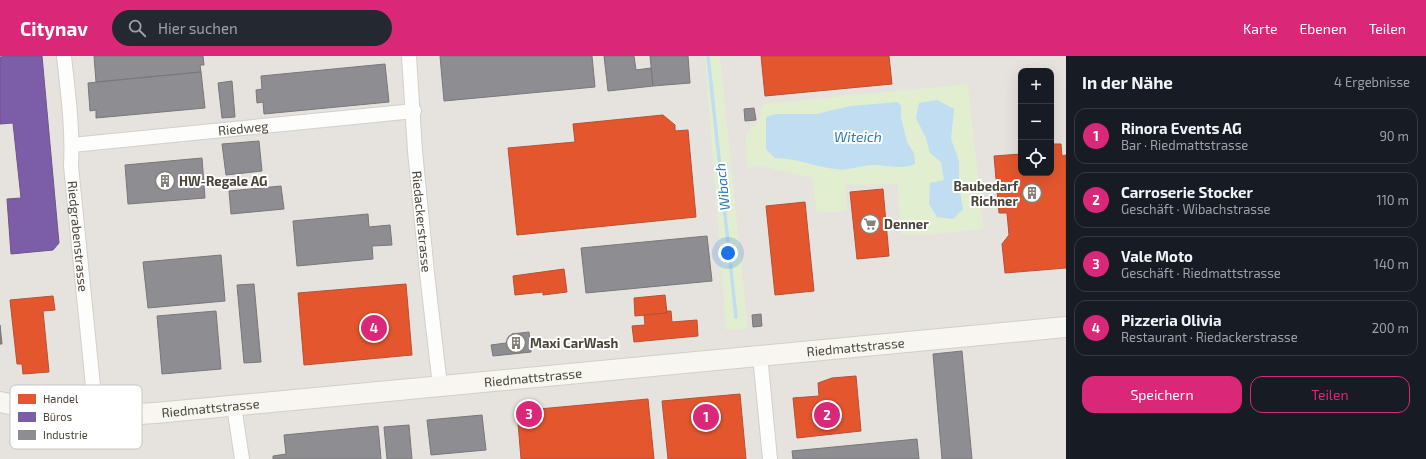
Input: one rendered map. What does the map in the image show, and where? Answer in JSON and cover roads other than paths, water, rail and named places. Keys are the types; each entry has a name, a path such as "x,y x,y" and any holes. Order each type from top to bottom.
{"main road":[{"name":"Riedmattstrasse","path":"142,413 622,370 760,355 1066,326"},
{"name":"Riedmattstrasse","path":"0,402 10,404"}],"street":[{"name":"Riedgrabenstrasse","path":"64,56 72,145 71,166 93,385"},
{"name":"Riedackerstrasse","path":"409,56 414,111 415,151 440,386"},
{"name":"Riedweg","path":"72,145 414,111"},
{"path":"760,355 770,459"},
{"path":"234,406 242,459"}],"water":[{"path":"937,100 954,109 951,139 959,161 959,186 963,209 953,219 937,217 929,204 930,183 944,180 941,162 930,153 926,138 916,118 919,103"},
{"name":"Witeich","path":"898,102 901,106 901,118 907,142 914,153 915,164 910,166 894,167 873,165 836,169 791,159 775,158 766,149 766,117 776,114 816,114 851,106"}],"waterway":[{"name":"Wibach","path":"708,56 736,317"}],"place":[{"name":"HW-Regale AG","path":"165,181"},
{"name":"Baubedarf Richner","path":"1032,193"},
{"name":"Denner","path":"870,224"},
{"name":"Pizzeria Olivia","path":"374,328"},
{"name":"Maxi CarWash","path":"516,343"},
{"name":"Vale Moto","path":"529,414"},
{"name":"Carroserie Stocker","path":"827,415"},
{"name":"Rinora Events AG","path":"706,417"}]}
